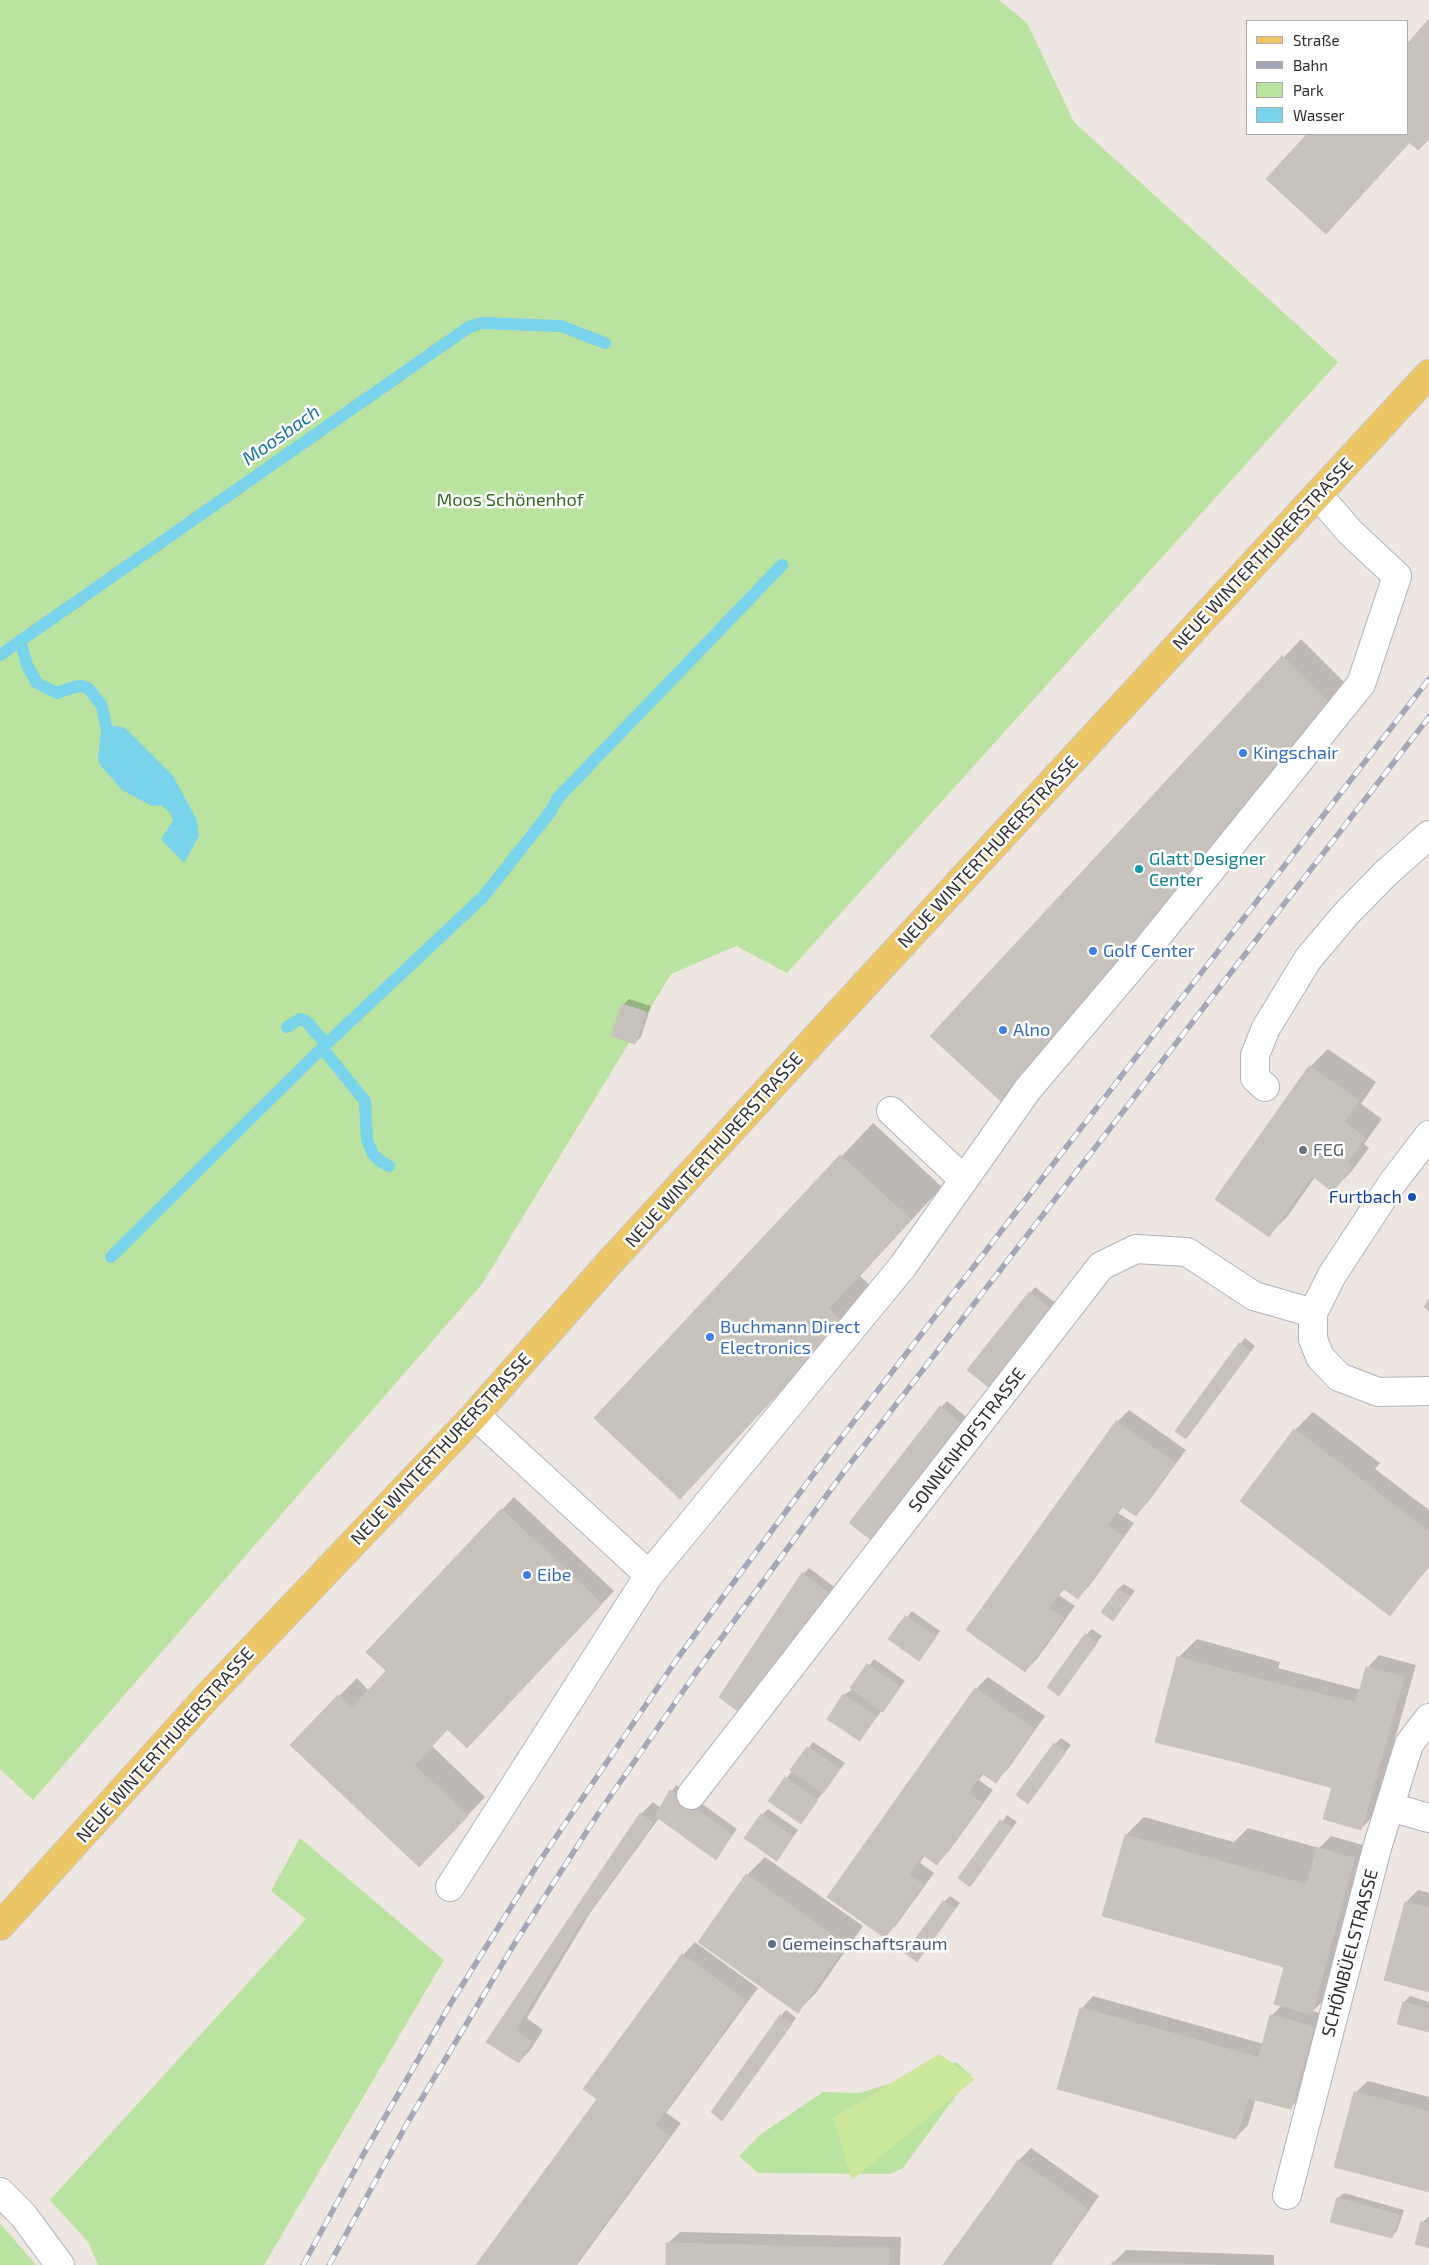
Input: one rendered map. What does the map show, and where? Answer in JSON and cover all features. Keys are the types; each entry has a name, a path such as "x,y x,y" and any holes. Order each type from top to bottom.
{"main road":[{"name":"NEUE WINTERTHURERSTRASSE","path":"0,1926 206,1698 475,1415 610,1262 1429,374"}],"street":[{"path":"450,1886 649,1575 903,1266 1028,1089 1150,945 1361,684 1396,576 1350,532 1318,495"},
{"path":"1265,1087 1255,1078 1255,1055 1266,1028 1308,959 1379,880 1429,835"},
{"path":"891,1111 964,1180"},
{"path":"1429,1135 1388,1190 1332,1274 1313,1314 1313,1338 1320,1357 1339,1377 1378,1392 1429,1392"},
{"name":"SONNENHOFSTRASSE","path":"691,1795 1101,1266 1136,1249 1187,1252 1254,1296 1313,1314"},
{"path":"475,1415 649,1575"},
{"name":"SCHÖNBÜELSTRASSE","path":"1287,2195 1390,1807 1409,1744 1429,1718"},
{"path":"1390,1807 1429,1818"},
{"path":"0,2192 23,2215 60,2265"}],"green space":[{"name":"Moos Schönenhof","path":"0,0 999,0 1027,23 1074,122 1338,362 787,973 736,946 671,974 482,1284 33,1800 0,1769"},
{"path":"300,1838 444,1960 264,2265 98,2265 88,2242 50,2200 306,1919 271,1891"},
{"path":"939,2054 975,2079 852,2180 833,2118"},
{"path":"956,2062 971,2075 903,2168 890,2174 758,2173 739,2156 761,2134 823,2092 860,2093"},
{"path":"0,2223 36,2265 0,2265"}],"water":[{"path":"117,726 125,728 173,776 197,820 199,836 184,863 161,839 173,819 170,813 161,805 152,806 122,790 101,766 98,759 101,731 106,727"}],"building":[{"path":"1429,19 1429,139 1418,150 1401,135 1409,135 1409,42"},
{"path":"1306,135 1401,135 1410,142 1326,234 1266,179"},
{"name":"Glatt Designer Center","path":"1282,656 1328,702 1005,1105 930,1036"},
{"path":"622,1004 646,1012 635,1044 611,1036"},
{"name":"FEG","path":"1309,1066 1359,1101 1344,1122 1365,1138 1347,1163 1352,1166 1333,1192 1312,1176 1269,1237 1215,1199"},
{"path":"840,1155 911,1220 828,1309 844,1323 680,1499 594,1418"},
{"path":"1029,1292 1053,1311 992,1390 967,1370"},
{"path":"1429,1299 1429,1311 1424,1307"},
{"path":"1239,1343 1250,1352 1186,1439 1175,1431"},
{"path":"940,1406 966,1428 878,1545 849,1523"},
{"path":"1116,1421 1175,1463 1136,1516 1121,1506 1107,1526 1123,1536 1078,1599 1063,1588 1048,1608 1064,1618 1025,1672 966,1630"},
{"path":"1294,1429 1363,1481 1308,1553 1240,1501"},
{"path":"1363,1481 1429,1532 1429,1565 1390,1616 1308,1553"},
{"path":"501,1509 602,1604 467,1748 366,1652"},
{"path":"802,1573 832,1596 746,1717 719,1697"},
{"path":"1118,1589 1130,1597 1113,1621 1101,1612"},
{"path":"905,1616 936,1637 919,1661 888,1639"},
{"path":"1085,1634 1097,1643 1059,1696 1047,1687"},
{"path":"1177,1657 1262,1680 1240,1763 1155,1742"},
{"path":"867,1664 900,1687 883,1712 850,1688"},
{"path":"1366,1667 1404,1677 1361,1830 1323,1819"},
{"path":"386,1671 448,1729 414,1765 468,1816 419,1867 290,1745 338,1695 351,1709"},
{"path":"1262,1680 1356,1703 1333,1788 1240,1763"},
{"path":"975,1688 1034,1729 996,1783 981,1773 968,1793 982,1803 937,1865 923,1855 909,1875 923,1885 885,1938 827,1897"},
{"path":"843,1694 876,1717 860,1741 827,1719"},
{"path":"1054,1743 1066,1752 1028,1804 1016,1795"},
{"path":"807,1747 840,1769 823,1793 790,1770"},
{"path":"785,1777 818,1800 801,1824 768,1801"},
{"path":"670,1790 732,1835 716,1860 655,1816"},
{"path":"640,1813 653,1823 578,1927 515,2030 532,2042 519,2063 486,2042"},
{"path":"761,1814 793,1837 777,1861 744,1838"},
{"path":"1000,1820 1012,1828 970,1887 958,1878"},
{"path":"1125,1835 1215,1860 1192,1941 1102,1916"},
{"path":"1317,1848 1354,1858 1312,2014 1274,2004"},
{"path":"1215,1860 1307,1885 1284,1967 1192,1941"},
{"name":"Gemeinschaftsraum","path":"746,1874 846,1945 798,2013 698,1942"},
{"path":"943,1901 955,1909 917,1962 905,1953"},
{"path":"1405,1902 1429,1908 1429,1992 1384,1980"},
{"path":"682,1954 746,2001 655,2125 630,2107 622,2117 583,2089"},
{"path":"1403,2002 1429,2009 1429,2032 1397,2024"},
{"path":"1080,2008 1161,2030 1138,2111 1057,2089"},
{"path":"780,2015 792,2024 722,2121 711,2112"},
{"path":"1270,2015 1314,2027 1291,2109 1248,2098"},
{"path":"1161,2030 1259,2058 1236,2139 1138,2111"},
{"path":"1354,2092 1400,2104 1380,2179 1334,2167"},
{"path":"597,2099 622,2117 630,2107 669,2136 575,2265 476,2265"},
{"path":"1400,2104 1429,2112 1429,2177 1425,2191 1380,2179"},
{"path":"1018,2160 1088,2209 1066,2241 996,2192"},
{"path":"1429,2177 1429,2192 1425,2191"},
{"path":"996,2192 1066,2241 1049,2265 1032,2265 973,2223"},
{"path":"1337,2198 1399,2215 1392,2238 1330,2222"},
{"path":"1421,2222 1429,2224 1429,2248 1415,2244"},
{"path":"973,2223 1032,2265 965,2265 950,2255"},
{"path":"666,2243 703,2244 703,2265 666,2265"},
{"path":"703,2244 740,2245 740,2265 703,2265"},
{"path":"740,2245 778,2246 777,2265 740,2265"},
{"path":"778,2246 815,2247 814,2265 777,2265"},
{"path":"815,2247 852,2248 852,2265 814,2265"},
{"path":"852,2248 889,2248 889,2265 852,2265"},
{"path":"950,2255 965,2265 943,2265"},
{"path":"1112,2262 1216,2265 1112,2265"}],"waterway":[{"name":"Moosbach","path":"0,655 469,327 482,323 561,326 605,343"},
{"path":"111,1257 322,1048 483,897 551,811 557,799 782,565"},
{"path":"20,640 27,665 37,683 57,693 74,687 82,686 89,689 102,706 106,727"},
{"path":"287,1027 300,1019 306,1021 326,1044"},
{"path":"322,1048 365,1101 367,1140 373,1154 389,1166"}],"railway":[{"path":"303,2265 363,2155 451,2003 541,1859 677,1659 827,1456 1429,679"},
{"path":"329,2265 409,2120 513,1946 598,1814 695,1674 846,1469 1429,717"}],"place":[{"name":"Kingschair","path":"1243,753"},
{"name":"Glatt Designer Center","path":"1139,869"},
{"name":"Golf Center","path":"1093,951"},
{"name":"Alno","path":"1003,1030"},
{"name":"FEG","path":"1303,1150"},
{"name":"Furtbach","path":"1412,1197"},
{"name":"Buchmann Direct Electronics","path":"710,1337"},
{"name":"Eibe","path":"527,1575"},
{"name":"Gemeinschaftsraum","path":"772,1944"}]}
